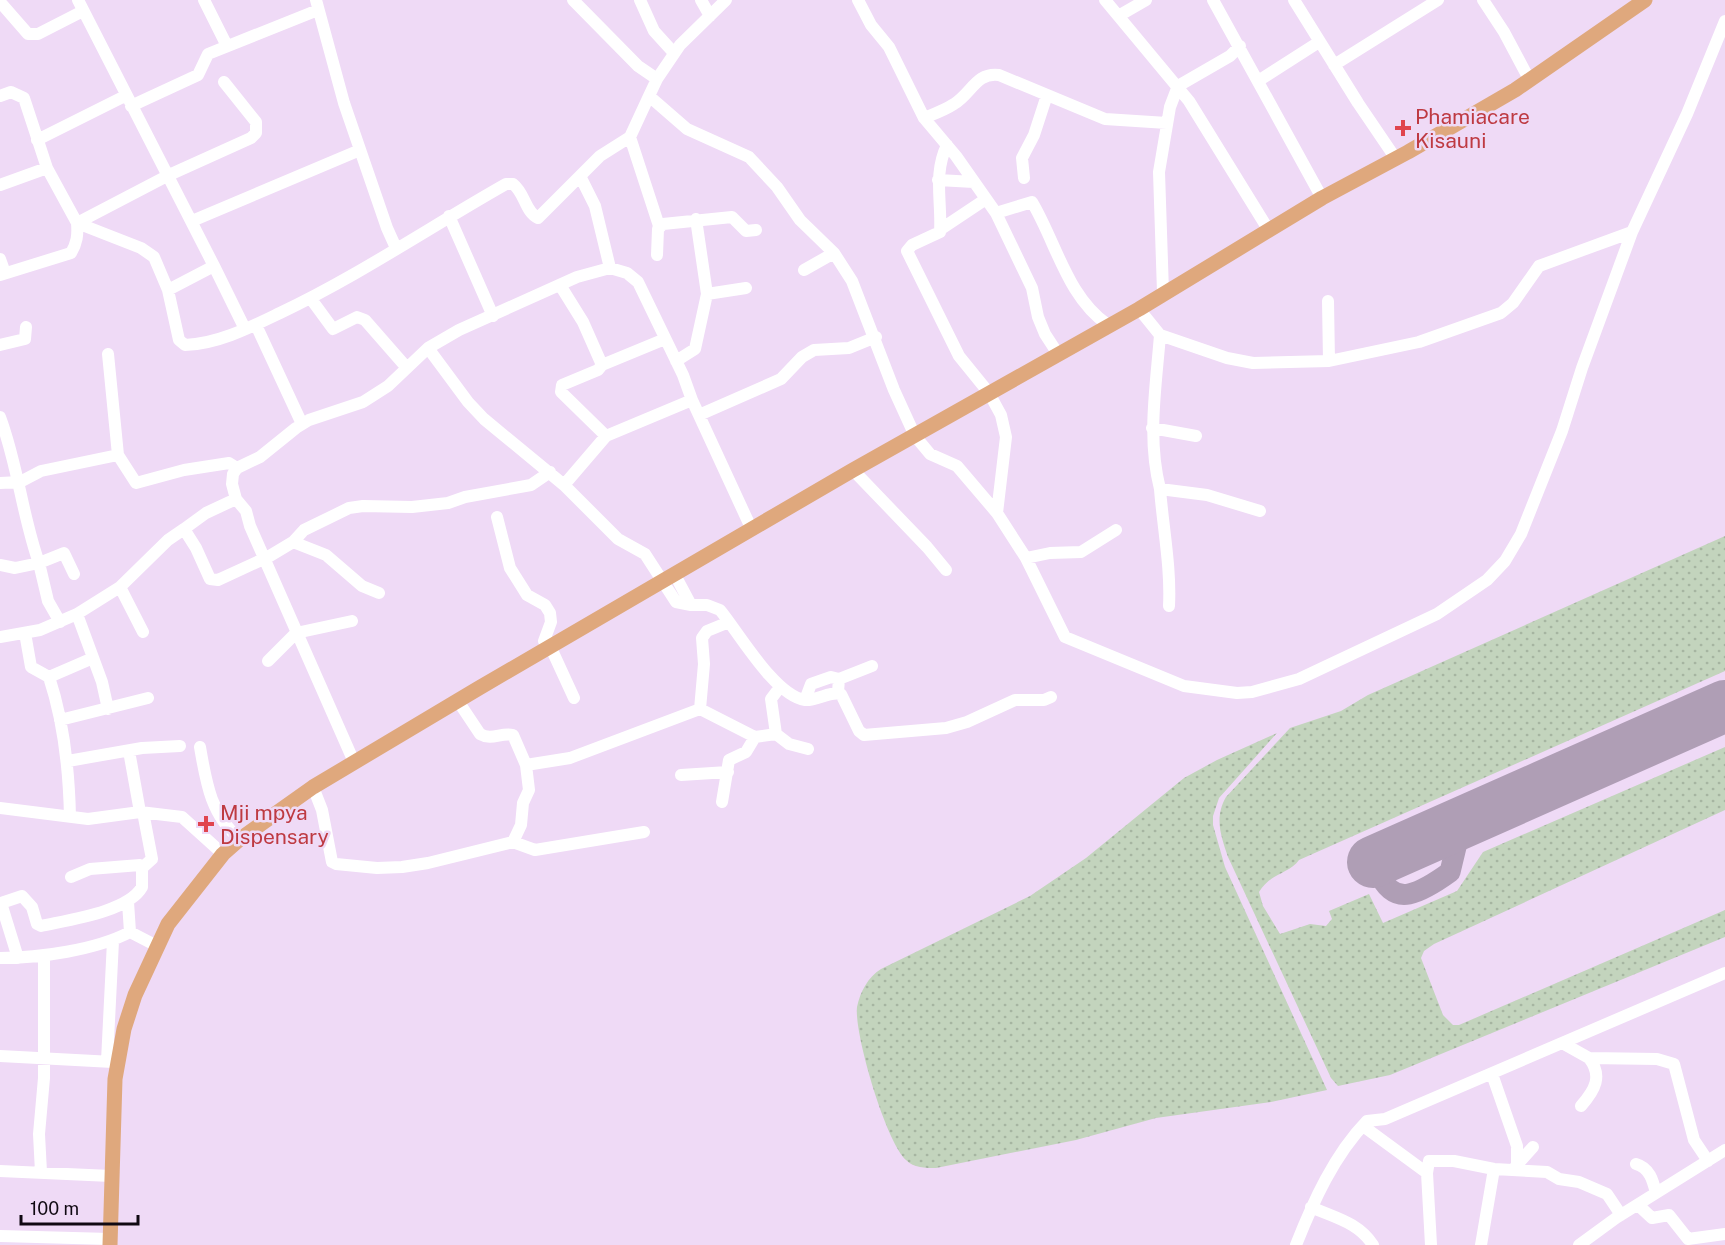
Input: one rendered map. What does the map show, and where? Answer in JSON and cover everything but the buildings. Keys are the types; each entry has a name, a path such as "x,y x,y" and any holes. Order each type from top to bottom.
{"main road":[{"path":"110,1242 112,1062 135,995 157,946 182,904 223,854 240,839 313,787 458,700 551,648 853,470 1139,309 1268,229 1396,159 1529,79 1645,0"}],"street":[{"path":"204,0 227,46"},
{"path":"573,0 638,66 657,79"},
{"path":"640,0 654,31 674,53"},
{"path":"701,0 710,16"},
{"path":"77,223 141,248 154,257 168,290 179,340 185,345 197,345 251,327 349,279 396,248 506,184 513,184 519,188 533,216 538,218 600,156 630,138 657,79 674,53 726,0"},
{"path":"858,0 871,25 889,47 924,118 947,145 996,213 1032,288 1038,317 1045,334 1058,354"},
{"path":"1105,0 1178,86 1268,229"},
{"path":"1120,15 1146,0"},
{"path":"1213,0 1322,198"},
{"path":"1294,0 1396,159"},
{"path":"1334,65 1438,0"},
{"path":"1483,0 1504,32 1529,79"},
{"path":"0,2 28,34 38,34 80,5 214,266 251,327 302,424"},
{"path":"37,140 128,101 198,75 208,54 317,5 360,150 396,248"},
{"path":"649,96 687,129 749,157 777,187 800,220 834,253 852,281 876,337 894,390 915,436 930,454 944,458 957,466 997,513 1026,558 1065,637 1193,688 1237,693 1263,690 1299,679 1437,614 1487,580 1505,561 1521,534 1562,431 1582,368 1632,232 1687,114 1725,21"},
{"path":"1258,81 1319,42"},
{"path":"1163,292 1159,172 1167,123 1178,86 1230,56 1240,46"},
{"path":"924,118 954,105 966,96 982,76 988,74 999,75 1105,119 1167,123"},
{"path":"77,223 169,175 251,138 256,133 256,122 224,82"},
{"path":"0,96 11,92 24,98 47,168 77,223 76,245 71,253 2,274 0,259"},
{"path":"1023,178 1022,158 1034,135 1047,95"},
{"path":"630,138 659,226 657,255"},
{"path":"941,229 938,180 942,156 947,145"},
{"path":"192,221 360,150"},
{"path":"0,185 47,168"},
{"path":"580,176 596,206 610,268"},
{"path":"938,180 974,182"},
{"path":"986,199 941,229 938,235 912,245 907,251 958,356 989,393 1001,415 1006,437 997,513"},
{"path":"996,213 1032,202 1051,243 1086,306 1108,325"},
{"path":"449,216 493,316"},
{"path":"659,226 696,219 732,217 746,231 756,230"},
{"path":"676,361 695,349 707,294 696,219"},
{"path":"1139,309 1160,335 1227,358 1252,363 1329,361 1419,342 1501,312 1513,303 1539,266 1632,232"},
{"path":"804,270 834,253"},
{"path":"168,290 214,266"},
{"path":"354,762 296,633 246,511 236,498 232,484 237,468 260,457 302,424 363,402 388,386 428,348 577,277 610,268 627,273 638,282 752,530"},
{"path":"560,285 575,306 602,365"},
{"path":"707,294 746,288"},
{"path":"311,299 333,329 357,317 365,320 407,368"},
{"path":"1328,301 1329,361"},
{"path":"0,345 25,339 26,327"},
{"path":"1160,335 1152,428 1152,456 1160,489 1165,554 1170,574 1169,606"},
{"path":"699,415 781,379 802,357 814,350 849,348 876,337"},
{"path":"606,436 561,392 562,385 598,370 602,365 665,339"},
{"path":"428,348 468,402 564,484 618,539 645,554 669,578 676,602 720,610 780,687 795,698 805,700 838,692"},
{"path":"108,354 118,454 136,483 184,470 229,463 237,468"},
{"path":"564,484 606,436 692,400"},
{"path":"0,417 20,482 28,528 48,601 60,622"},
{"path":"1152,428 1196,436"},
{"path":"0,483 20,482 41,471 118,454"},
{"path":"853,470 946,570"},
{"path":"184,529 196,548 210,579 213,580 264,558 293,542 304,530 349,508 412,507 448,503 465,497 531,485 550,472"},
{"path":"1160,489 1207,495 1260,511"},
{"path":"0,637 25,633 77,614 120,587 168,540 206,513 236,498"},
{"path":"496,517 510,568 527,595 544,605 550,613 551,622 544,641 560,636 569,637"},
{"path":"1026,558 1050,553 1081,552 1116,530"},
{"path":"293,542 326,555 362,586 379,593"},
{"path":"0,565 15,568 39,563 64,553 75,574"},
{"path":"120,587 143,632"},
{"path":"77,614 108,709"},
{"path":"268,661 296,633 352,621"},
{"path":"700,710 704,664 702,638 706,632 729,622"},
{"path":"25,633 31,667 49,677 60,720 68,761 70,817"},
{"path":"551,648 574,698"},
{"path":"49,677 93,658"},
{"path":"805,700 811,684 831,676 839,679 872,666"},
{"path":"839,679 838,692 846,702 860,731 872,735 945,728 967,723 1015,700 1044,700 1051,696"},
{"path":"780,687 771,699 777,734 789,744 808,749"},
{"path":"60,720 148,698"},
{"path":"458,700 480,734 495,738 508,734 513,735 526,765 529,790 523,803 521,825 513,842"},
{"path":"526,765 570,758 700,710 755,737 777,734"},
{"path":"722,802 729,760 746,752 755,737"},
{"path":"68,761 129,751 180,746"},
{"path":"200,747 210,798 218,808 225,827 240,839"},
{"path":"18,958 3,902 22,896 32,907 37,924 41,926 77,919 128,902 141,887 142,867 152,859 129,751"},
{"path":"681,775 728,772"},
{"path":"313,787 322,810 332,862 336,864 377,868 402,867 428,863 513,842 535,850 644,832"},
{"path":"0,808 88,819 141,812 182,817 223,854"},
{"path":"71,877 90,869 140,865 142,867"},
{"path":"128,902 130,932"},
{"path":"130,932 157,946"},
{"path":"0,958 44,955 113,941 130,932"},
{"path":"0,1056 112,1062 113,941"},
{"path":"41,1172 39,1134 44,1078 44,955"},
{"path":"1296,1245 1311,1207 1348,1145 1367,1122 1385,1119 1725,973"},
{"path":"1564,1044 1589,1058 1595,1065 1598,1077 1596,1086 1581,1106"},
{"path":"1589,1058 1657,1059 1674,1064 1687,1121 1694,1140 1708,1161"},
{"path":"1492,1074 1517,1146 1515,1167"},
{"path":"1363,1126 1426,1173"},
{"path":"1515,1167 1533,1147"},
{"path":"1579,1245 1621,1215 1725,1150"},
{"path":"1431,1245 1426,1173 1429,1161 1434,1160 1454,1161 1494,1169 1515,1167 1547,1172 1559,1179 1579,1182 1607,1194 1621,1215"},
{"path":"1636,1164 1643,1166 1649,1173 1656,1194"},
{"path":"1481,1245 1494,1169"},
{"path":"0,1171 111,1176"},
{"path":"1638,1205 1652,1218 1669,1215 1688,1239 1725,1234"},
{"path":"1311,1207 1351,1222 1362,1229 1373,1245"},
{"path":"0,1236 110,1242"}],"green space":[{"path":"1725,536 1725,671 1299,860 1295,865 1268,881 1259,892 1263,906 1280,934 1310,924 1326,926 1332,919 1329,911 1369,894 1383,923 1457,891 1483,852 1725,747 1725,810 1434,944 1424,951 1421,958 1443,1015 1453,1025 1459,1025 1725,910 1725,937 1390,1075 1338,1086 1331,1078 1228,857 1221,834 1220,820 1220,812 1226,797 1290,728 1341,711 1368,695"},
{"path":"1277,733 1219,798 1213,816 1213,825 1225,867 1327,1090 1271,1102 1156,1118 1076,1140 936,1168 924,1168 909,1163 898,1149 881,1111 866,1063 857,1021 857,1007 862,990 872,976 881,969 1030,896 1086,858 1184,778 1217,760"}],"taxiway":[{"path":"1422,840 1399,837 1391,839 1383,844 1379,853 1379,873 1390,889 1399,894 1414,893 1450,872 1462,822"}],"runway":[{"path":"1373,862 1725,706"}],"place":[{"name":"Phamiacare Kisauni","path":"1403,128"},
{"name":"Mji mpya Dispensary","path":"206,824"}]}
